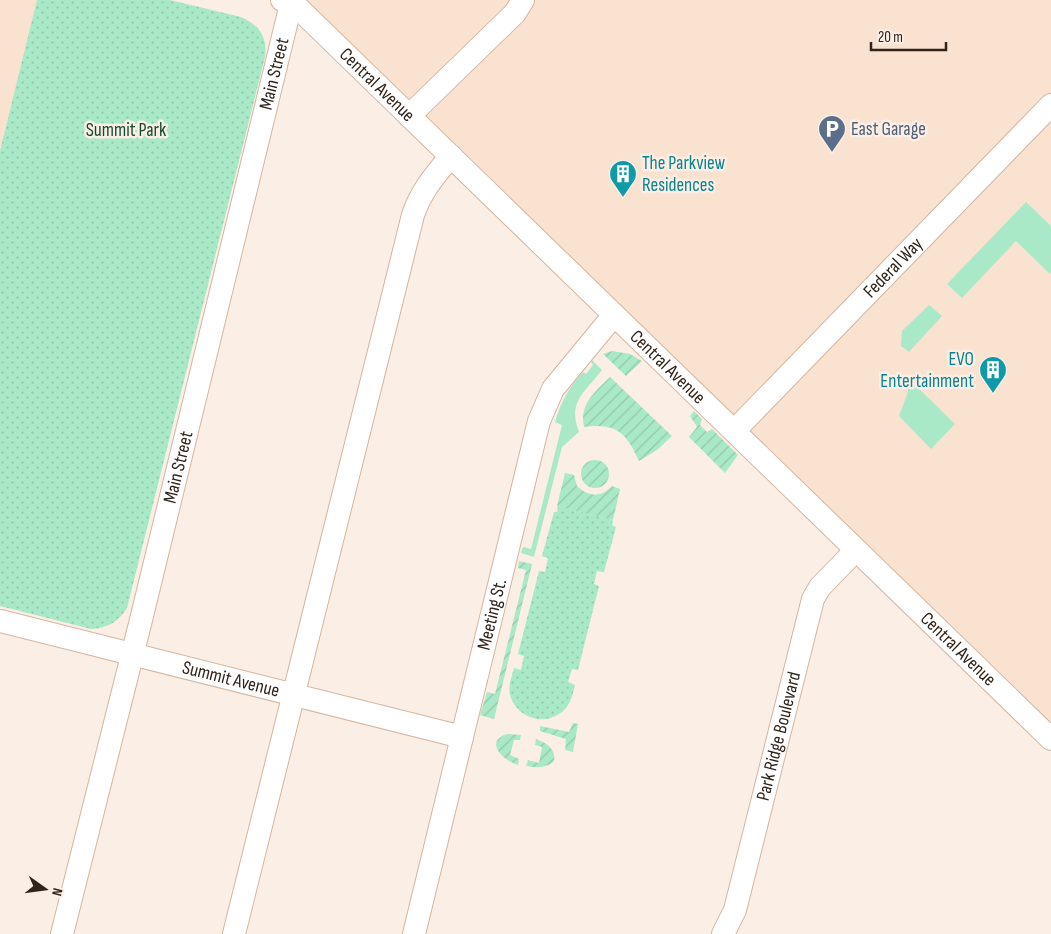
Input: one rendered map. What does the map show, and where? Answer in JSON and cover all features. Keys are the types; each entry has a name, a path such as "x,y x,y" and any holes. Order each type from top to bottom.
{"street":[{"path":"409,116 515,13 523,0"},
{"name":"Central Avenue","path":"288,1 451,156 1051,739"},
{"name":"Main Street","path":"62,934 132,653 288,1"},
{"name":"Federal Way","path":"734,431 1051,105"},
{"path":"234,934 413,215 424,189 451,156"},
{"name":"Meeting St.","path":"414,934 539,421 553,389 614,315"},
{"name":"Park Ridge Boulevard","path":"723,934 735,910 813,599 820,587 856,550"},
{"name":"Summit Avenue","path":"0,621 462,737"}],"shaded area":[{"path":"0,0 40,0 0,161"},
{"path":"282,0 1051,0 1051,739"}],"green space":[{"name":"Summit Park","path":"37,0 170,0 247,20 261,32 266,50 127,608 112,623 91,629 0,606 0,151"},
{"path":"1026,202 1051,226 1051,273 1016,241 962,298 947,284"},
{"path":"929,305 942,316 909,352 901,346 902,331"},
{"path":"612,351 630,354 642,361 626,376 603,354"},
{"path":"592,360 602,370 584,391 577,405 575,413 579,432 562,447 534,557 521,553 523,547 531,549 562,425 555,422 557,415 574,383 583,372 586,374 593,365"},
{"path":"610,377 672,436 657,450 639,461 625,437 613,428 605,426 584,427 583,419 586,405 594,393"},
{"path":"912,382 955,424 931,449 899,416 908,392 908,383"},
{"path":"694,411 702,419 700,425 707,432 712,429 738,455 725,473 689,437 697,427 690,416"},
{"path":"595,460 605,464 609,474 605,484 595,488 585,484 581,474 585,464"},
{"path":"565,473 574,475 577,486 590,494 604,493 612,486 620,489 613,520 557,506"},
{"path":"558,506 613,520 612,525 616,527 604,572 597,571 594,584 599,586 578,670 572,669 568,682 575,685 572,698 567,707 558,715 542,719 533,718 519,710 510,695 510,681 514,668 521,670 524,656 518,654 539,571 545,572 548,558 542,556 554,512 557,512"},
{"path":"519,561 532,564 494,719 480,715 487,692 495,694 526,570 518,568"},
{"path":"573,723 578,724 573,752 565,750 566,739 540,731 540,726 569,732"},
{"path":"507,734 521,735 520,740 514,740 510,755 519,759 518,765 502,756 496,746 500,737"},
{"path":"536,739 550,747 554,753 554,761 541,767 526,766 528,760 539,763 542,747 535,745"}],"place":[{"name":"East Garage","path":"832,153"},
{"name":"The Parkview Residences","path":"623,198"},
{"name":"EVO Entertainment","path":"993,394"}]}
